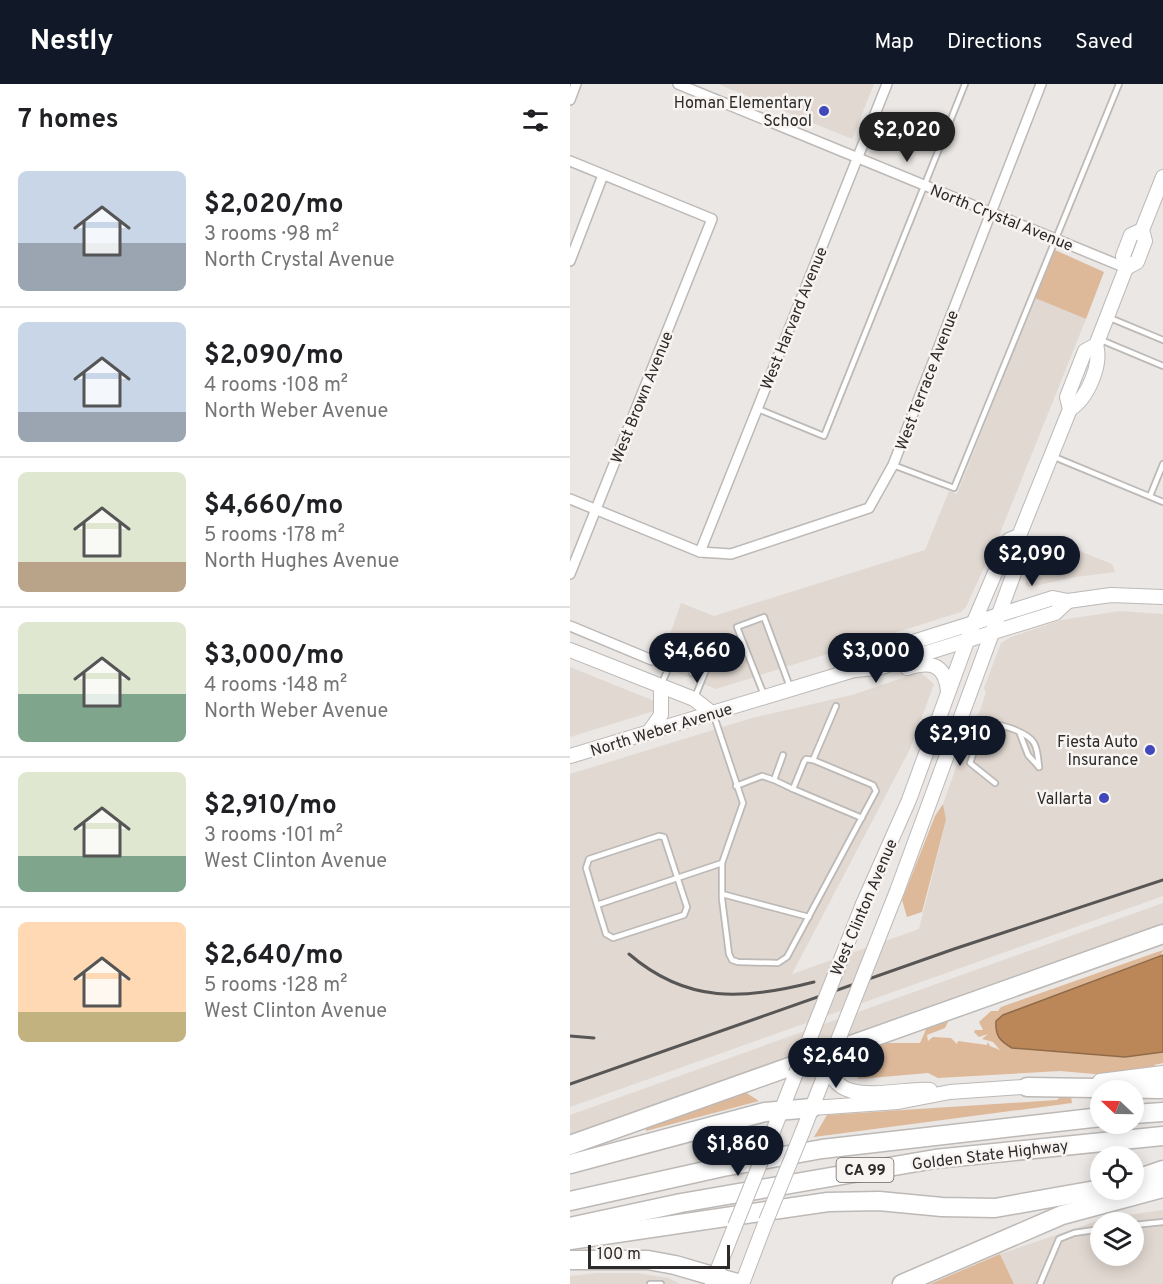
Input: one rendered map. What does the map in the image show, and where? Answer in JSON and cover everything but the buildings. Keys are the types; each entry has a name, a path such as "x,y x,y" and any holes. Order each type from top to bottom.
{"highway":[{"path":"570,1145 1163,934"},
{"path":"1027,1087 1163,1089"},
{"path":"570,1164 711,1125 782,1111 812,1108"},
{"path":"1144,1113 1163,1112"},
{"name":"Golden State Highway","path":"570,1201 723,1167 822,1149 1090,1119"},
{"name":"Golden State Highway","path":"570,1227 693,1201 935,1159 1163,1136"},
{"path":"1144,1177 1163,1170"},
{"path":"902,1284 1062,1215 1163,1188"},
{"path":"570,1240 828,1202 879,1201 942,1208 995,1208 1090,1191"},
{"path":"570,1260 648,1260 675,1265 713,1281 741,1284"}],"main road":[{"name":"West Clinton Avenue","path":"713,1281 863,904 909,800 967,639 1009,540 1019,536 1052,456 1070,409 1067,397 1085,351 1097,342 1126,268 1137,262 1145,241 1142,230 1163,177"},
{"name":"West Clinton Avenue","path":"741,1284 897,891 1024,546 1019,536"},
{"name":"North Weber Avenue","path":"854,670 875,654 1053,598 1068,601 1111,595 1163,597"},
{"name":"North Weber Avenue","path":"570,756 854,670 891,664 1055,613 1068,601"},
{"path":"570,650 694,699 713,714"},
{"path":"891,664 901,670 921,664 932,664 942,672 948,692"},
{"path":"649,732 661,715 661,686"},
{"path":"831,1058 831,1069 836,1080 847,1091 855,1093 917,1089 950,1092"},
{"path":"812,1108 898,1102 950,1092 1027,1087 1163,1073"}],"street":[{"path":"570,100 576,84"},
{"name":"North Crystal Avenue","path":"678,84 1126,268"},
{"name":"West Harvard Avenue","path":"700,552 887,84"},
{"name":"West Terrace Avenue","path":"570,499 700,552 731,554 869,508 893,465 1041,84"},
{"path":"570,161 603,175 570,261"},
{"name":"West Brown Avenue","path":"570,574 712,219 603,175"},
{"path":"570,626 652,660"}],"lane":[{"path":"757,408 824,436 965,84"},
{"path":"893,465 954,488 1119,84"},
{"path":"1107,317 1163,340"},
{"path":"1097,342 1163,366"},
{"path":"1052,456 1163,502"},
{"path":"1150,496 1163,464"},
{"path":"765,698 737,627 764,617 790,690"},
{"path":"679,667 677,658 679,643 705,653 706,670 694,699"},
{"path":"661,686 677,658 684,654"},
{"path":"693,673 698,667 698,659"},
{"path":"698,667 706,670"},
{"path":"813,760 836,706"},
{"path":"713,714 743,803 722,863 722,894 729,954 732,960 778,963 783,961 862,818 876,787 806,759 793,789"},
{"path":"995,783 970,763 982,729 986,724 993,724 1019,733 1034,743 1039,767 1028,755 1023,738 1019,733"},
{"path":"774,780 783,755"},
{"path":"736,786 762,776 862,818"},
{"path":"661,836 664,837 687,907 684,915 609,938 597,905 586,868 589,859 661,836"},
{"path":"597,905 722,863"},
{"path":"722,894 808,917"},
{"path":"1144,1224 1163,1222"},
{"path":"1040,1284 1059,1239 1074,1233 1090,1231"},
{"path":"650,1284 661,1284"}],"shaded area":[{"name":"Homan Elementary School","path":"718,84 874,84 852,139"},
{"path":"1055,250 1104,272 1086,319 1035,298"},
{"path":"1035,298 1086,319 1000,533 966,607 961,612 716,689 659,665 681,603 714,616 925,550 949,491 957,494"},
{"path":"1042,536 1112,564 1115,572 1076,577 1030,587 1026,585 1025,576"},
{"path":"1120,611 1163,614 1163,896 570,1107 570,774 752,718 852,695 920,672 934,684 910,749 792,974 919,929 946,821 943,804 974,717 979,714 986,692 984,688 1001,643 1011,637 1061,620"},
{"path":"570,667 652,700 654,711 570,737"},
{"path":"943,804 946,820 922,912 907,917 902,900 935,816"},
{"path":"1163,903 1163,926 570,1136 570,1115"},
{"path":"1163,950 1125,1057 1163,1052 1163,1063 1154,1065 1157,1067 1106,1075 1060,1071 938,1078 928,1073 859,1079 849,1069 844,1053 903,1034 904,1036 886,1043 920,1043 927,1027 949,1020 945,1028 927,1035 928,1041 933,1037 951,1038 957,1044 958,1041 987,1045 988,1042 990,1046 1000,1050 993,1042 982,1039 988,1034 979,1037 974,1032 983,1030 979,1022 991,1011 998,1011 1001,1007"},
{"path":"1163,955 1163,1052 1125,1057 1012,1048 997,1034 996,1021 1003,1015"},
{"path":"742,1090 759,1101 646,1131 646,1124"},
{"path":"1060,1097 1071,1097 1072,1103 814,1137 827,1115 1057,1100"},
{"path":"1163,1210 1163,1284 1014,1284 1000,1254 1090,1223 1090,1266 1144,1266 1144,1213"},
{"path":"1000,1254 1014,1284 930,1284"},
{"path":"637,1273 669,1278 680,1284 570,1284 570,1276"}],"railway":[{"path":"570,1084 954,949 1163,880"},
{"path":"629,954 673,982 695,990 717,994 764,992 814,982"},
{"path":"570,1036 594,1038"}],"place":[{"name":"Homan Elementary School","path":"824,111"},
{"name":"Fiesta Auto Insurance","path":"1150,750"},
{"name":"Vallarta","path":"1104,798"}]}
